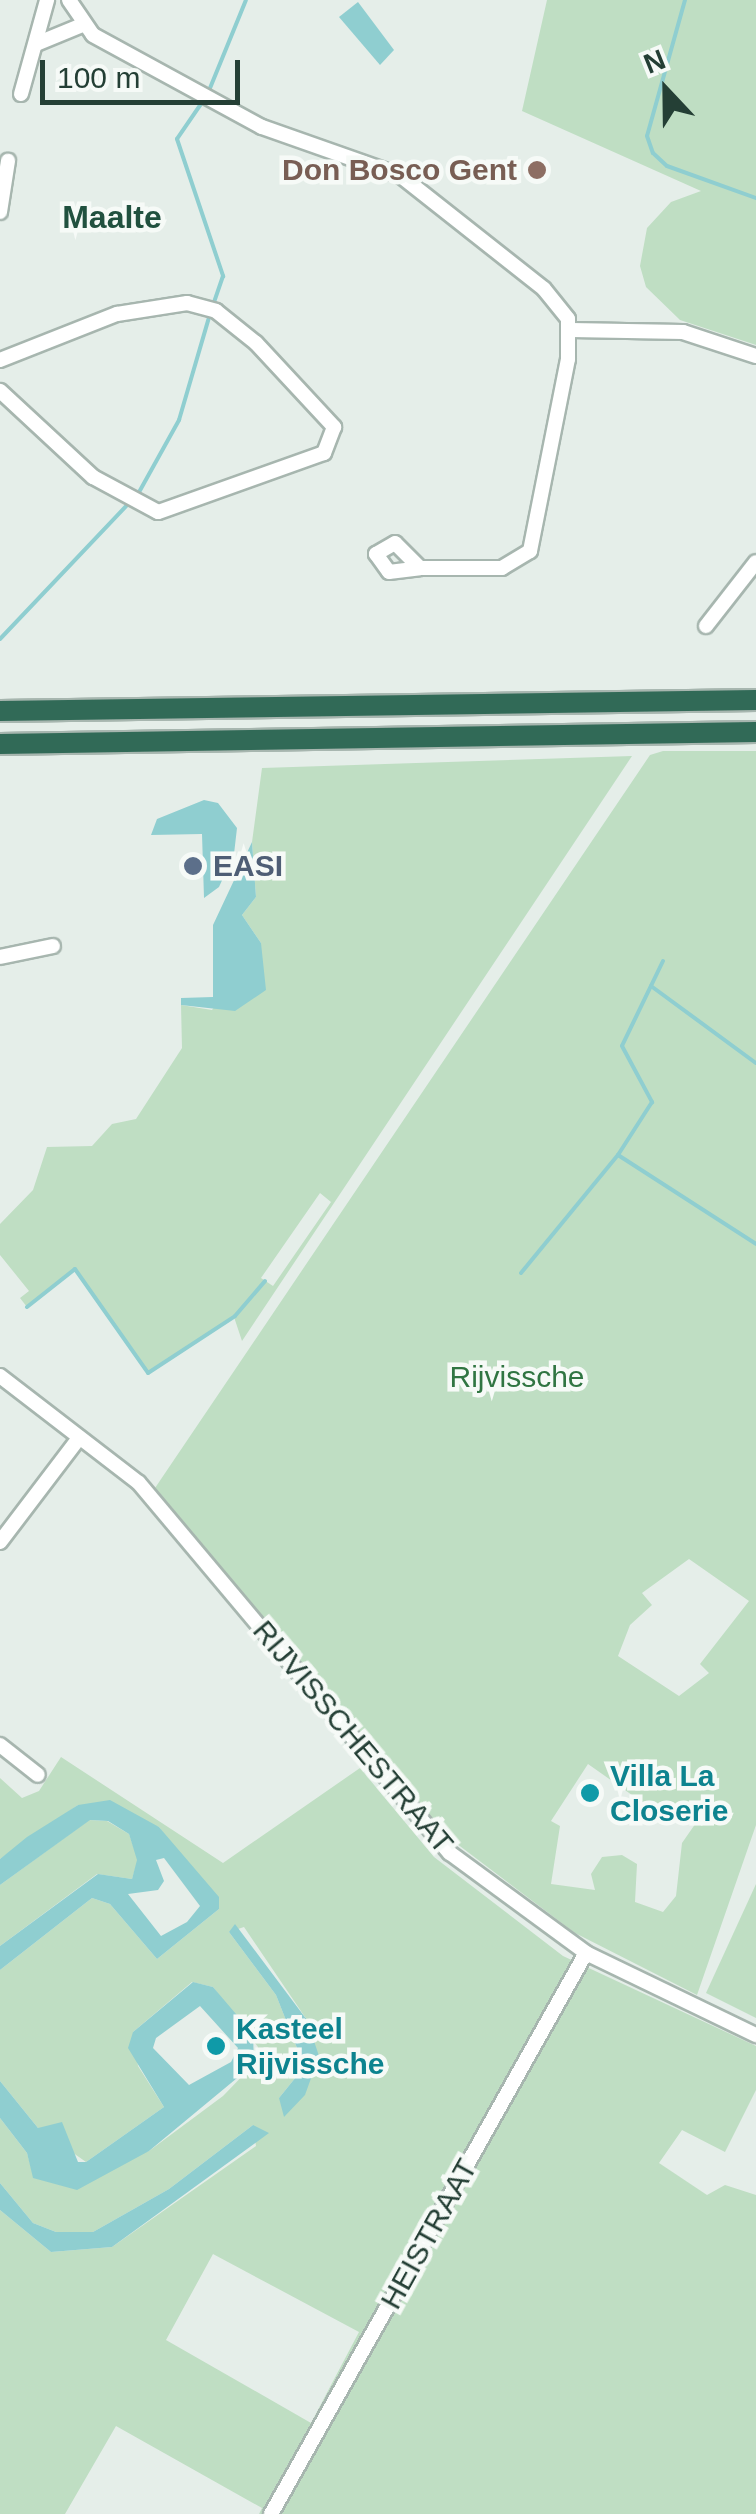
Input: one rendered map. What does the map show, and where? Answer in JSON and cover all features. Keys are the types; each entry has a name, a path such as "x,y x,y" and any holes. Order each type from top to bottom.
{"highway":[{"path":"0,710 756,700"},
{"path":"0,744 756,732"}],"street":[{"path":"21,94 47,0"},
{"path":"69,0 82,25 262,128 401,176 544,289 571,330 530,552 502,568 420,568"},
{"path":"36,44 82,25"},
{"path":"0,212 8,161"},
{"path":"0,374 0,363 134,309 210,309 256,343 334,427 324,453 158,512 92,477 0,391"},
{"path":"571,330 683,332 756,356"},
{"path":"706,626 756,562"},
{"path":"0,957 53,946"},
{"name":"RIJVISSCHESTRAAT","path":"0,1376 139,1483 450,1853 586,1953 756,2035"},
{"path":"0,1542 79,1438"},
{"path":"0,1745 38,1775"},
{"name":"HEISTRAAT","path":"271,2514 586,1953"}],"green space":[{"path":"547,0 756,0 756,345 680,320 646,287 640,266 647,228 671,202 701,191 522,111"},
{"name":"Rijvissche","path":"663,751 756,751 756,1825 697,1995 575,1933 440,1831 155,1488 650,755","holes":["689,1559 749,1601 700,1664 709,1673 679,1696 618,1656 630,1625 652,1605 642,1593","588,1764 666,1819 679,1804 698,1820 682,1843 676,1896 663,1912 635,1902 637,1864 622,1855 602,1857 591,1874 595,1890 551,1884 560,1826 551,1821"]},
{"path":"632,756 242,1341 234,1317 148,1373 75,1270 27,1307 20,1298 29,1291 0,1255 0,1224 33,1190 47,1147 92,1146 112,1124 136,1119 182,1048 181,1005 212,1010 261,943 242,915 256,897 252,842 262,768","holes":["320,1193 331,1202 273,1286 261,1278"]},
{"path":"61,1757 223,1863 360,1768 434,1857 563,1956 756,2046 756,2090 725,2152 682,2130 659,2163 707,2195 725,2185 756,2195 756,2514 259,2514 262,2508 116,2426 65,2514 0,2514 0,2210 51,2252 112,2247 256,2146 253,2125 169,2189 93,2232 56,2232 33,2223 0,2183 0,2118 27,2153 34,2178 149,2151 223,2096 254,2064 258,2047 213,1987 192,1982 133,2032 138,2066 164,2107 86,2162 38,2128 0,2081 0,1970 92,1898 110,1904 157,1959 219,1909 159,1827 78,1805 0,1859 0,1778 22,1798 39,1791","holes":["244,1927 307,2020 305,2095 279,2098 296,2077 299,2053 276,1995 229,1932","213,2254 359,2332 311,2423 166,2340"]},
{"path":"89,1820 107,1821 129,1834 138,1860 132,1879 97,1874 0,1946 0,1885"},
{"path":"756,1884 756,2018 706,1993"}],"water":[{"path":"358,2 394,50 380,65 339,17"},
{"path":"204,800 218,803 237,828 234,854 219,887 204,898 202,834 151,835 157,819"},
{"path":"252,842 256,897 242,915 261,943 266,990 235,1011 181,1005 181,998 213,997 213,925"},
{"path":"110,1800 159,1827 219,1897 219,1909 157,1959 110,1904 92,1898 0,1970 0,1946 98,1874 132,1879 137,1860 129,1834 108,1821 90,1820 0,1885 0,1859 78,1805","holes":["164,1858 200,1906 187,1922 161,1936 128,1894 158,1890 164,1881 156,1860"]},
{"path":"235,1924 307,2020 319,2056 305,2095 284,2117 279,2098 296,2077 299,2053 276,1995 229,1932"},
{"path":"193,1982 213,1987 253,2034 254,2064 149,2151 77,2190 33,2178 27,2153 0,2118 0,2081 38,2128 62,2122 78,2162 86,2162 164,2107 128,2048 133,2032","holes":["200,2006 238,2048 231,2062 189,2085 153,2048 156,2038"]},
{"path":"253,2125 269,2133 112,2247 51,2252 0,2210 0,2183 33,2223 56,2232 93,2232 169,2189"}],"waterway":[{"path":"208,93 246,0"},
{"name":"Maalte","path":"685,0 647,136 653,153 667,166 756,198"},
{"path":"203,101 177,139 223,276 213,305"},
{"path":"138,494 179,420 210,314"},
{"path":"0,639 131,501"},
{"path":"663,961 622,1046 652,1102 618,1155 756,1244"},
{"path":"651,986 756,1063"},
{"path":"521,1273 618,1155"},
{"path":"27,1307 75,1269 148,1373 235,1316 265,1281"}],"place":[{"name":"Don Bosco Gent","path":"537,170"},
{"name":"EASI","path":"193,866"},
{"name":"Villa La Closerie","path":"590,1793"},
{"name":"Kasteel Rijvissche","path":"216,2046"}],"district":[{"name":"Maalte","path":"112,217"}]}
